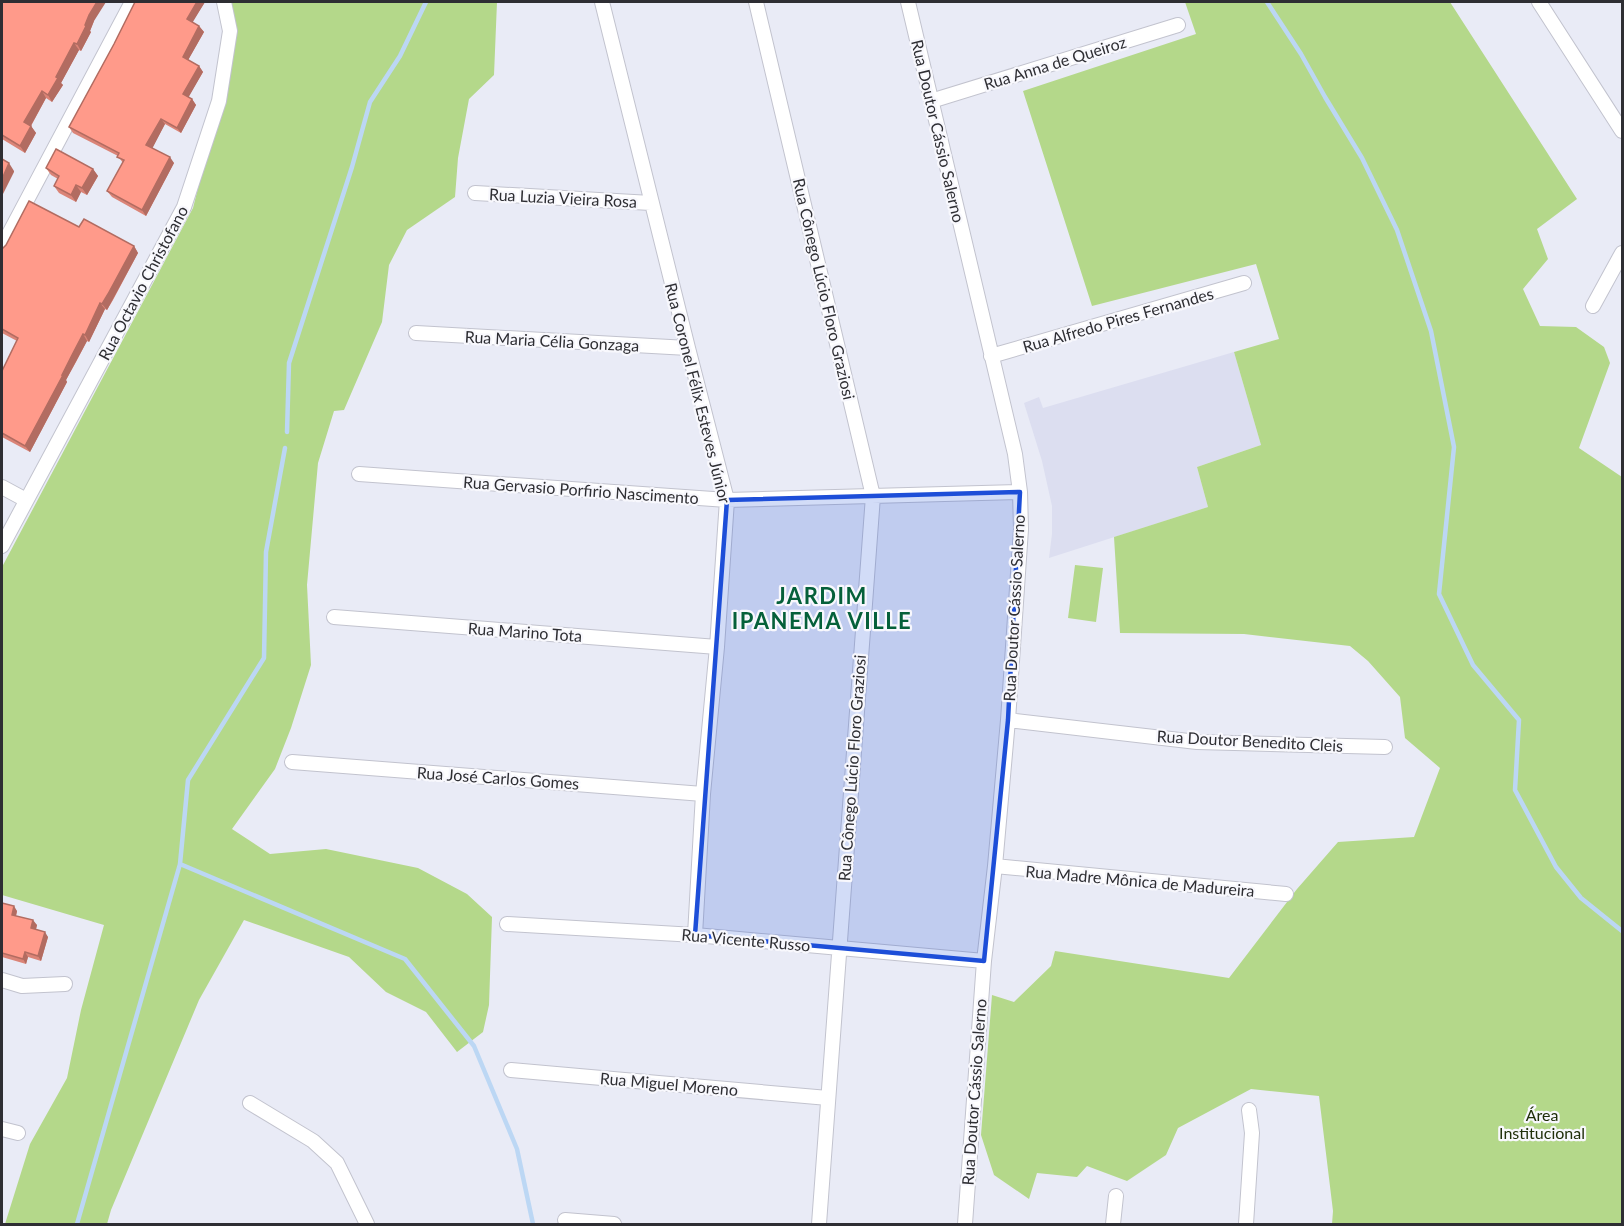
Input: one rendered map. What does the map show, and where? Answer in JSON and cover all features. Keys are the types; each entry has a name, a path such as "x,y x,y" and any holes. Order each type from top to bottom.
{"street":[{"path":"2,247 132,2"},
{"name":"Rua Octavio Christofano","path":"2,546 184,207 219,101 230,31 224,2"},
{"name":"Rua Coronel Félix Esteves Júnior","path":"602,2 727,500 717,647 703,794 695,935"},
{"name":"Rua Cônego Lúcio Floro Graziosi","path":"756,2 873,496 819,1224"},
{"name":"Rua Doutor Cássio Salerno","path":"908,2 1015,454 1020,492 1021,530 1008,720 984,961 965,1224"},
{"path":"1539,2 1623,131"},
{"name":"Rua Anna de Queiroz","path":"932,101 1178,25"},
{"name":"Rua Luzia Vieira Rosa","path":"475,193 651,203"},
{"path":"1593,306 1623,253"},
{"name":"Rua Alfredo Pires Fernandes","path":"991,356 1244,283"},
{"name":"Rua Maria Célia Gonzaga","path":"416,333 688,348"},
{"name":"Rua Gervasio Porfirio Nascimento","path":"359,474 727,500 1020,492"},
{"path":"2,487 26,500"},
{"name":"Rua Marino Tota","path":"334,617 717,647"},
{"name":"Rua Doutor Benedito Cleis","path":"1008,720 1197,742 1385,747"},
{"name":"Rua José Carlos Gomes","path":"292,762 703,794"},
{"name":"Rua Madre Mônica de Madureira","path":"995,866 1286,894"},
{"name":"Rua Vicente Russo","path":"507,924 695,935 984,961"},
{"path":"2,980 22,986 65,984"},
{"name":"Rua Miguel Moreno","path":"511,1070 828,1098"},
{"path":"250,1103 314,1141 337,1163 368,1224"},
{"path":"1246,1224 1252,1133 1249,1110"},
{"path":"2,1129 18,1133"},
{"path":"1113,1224 1116,1196"},
{"path":"565,1220 614,1224"}],"highlighted area":[{"path":"1020,492 1008,720 984,961 695,935 727,500"}],"shaded area":[{"path":"1234,352 1261,445 1197,467 1208,507 1049,558 1052,506 1042,461 1024,403 1039,397 1043,408"}],"green space":[{"path":"229,2 497,2 494,75 469,99 458,158 455,197 407,230 389,265 382,322 344,410 334,411 318,463 307,585 311,665 275,769 232,829 270,854 326,849 418,868 467,894 492,917 489,1005 483,1032 457,1052 426,1012 386,992 349,957 244,920 199,1000 107,1224 5,1224 30,1144 67,1078 81,1010 104,925 2,895 2,567 193,208 236,36"},
{"name":"Área Institucional","path":"1185,2 1450,2 1577,199 1537,229 1548,259 1523,289 1540,326 1576,327 1604,347 1610,363 1579,448 1622,477 1622,1224 1332,1224 1333,1211 1319,1096 1251,1089 1178,1128 1166,1155 1127,1181 1087,1166 1077,1177 1037,1173 1029,1199 994,1175 981,1135 992,995 1014,1002 1051,966 1055,951 1229,978 1297,889 1338,842 1414,837 1440,768 1405,738 1400,697 1368,661 1350,646 1244,634 1120,633 1114,537 1208,507 1197,467 1261,445 1234,352 1279,339 1256,264 1092,306 1023,91 1196,34"},
{"path":"1075,565 1103,568 1096,622 1068,618"}],"building":[{"path":"2,2 97,2 77,44 74,43 48,95 42,91 24,122 31,126 20,146 2,135"},
{"path":"135,2 197,2 187,19 199,26 183,57 199,66 183,94 192,99 177,128 161,119 146,145 170,157 142,210 107,191 124,160 117,157 119,153 69,127"},
{"path":"56,149 93,169 82,188 76,185 71,195 54,186 59,176 46,168"},
{"path":"2,159 9,163 2,179"},
{"path":"29,201 79,227 84,219 134,246 108,294 102,304 100,303 85,335 83,334 25,446 2,433 2,371 18,338 2,329 2,249"},
{"path":"2,903 14,906 12,915 33,920 31,928 45,932 38,956 25,952 23,959 2,953"}],"waterway":[{"path":"287,432 289,363 352,167 370,102 400,56 426,2"},
{"path":"1267,2 1301,54 1362,158 1397,230 1431,331 1454,447 1439,594 1473,665 1519,720 1515,790 1556,867 1581,898 1622,931"},
{"path":"77,1224 180,864 188,780 264,658 266,552 285,448"},
{"path":"180,864 405,959 474,1046 517,1149 533,1224"}],"district":[{"name":"JARDIM IPANEMA VILLE","path":"822,608"}]}
